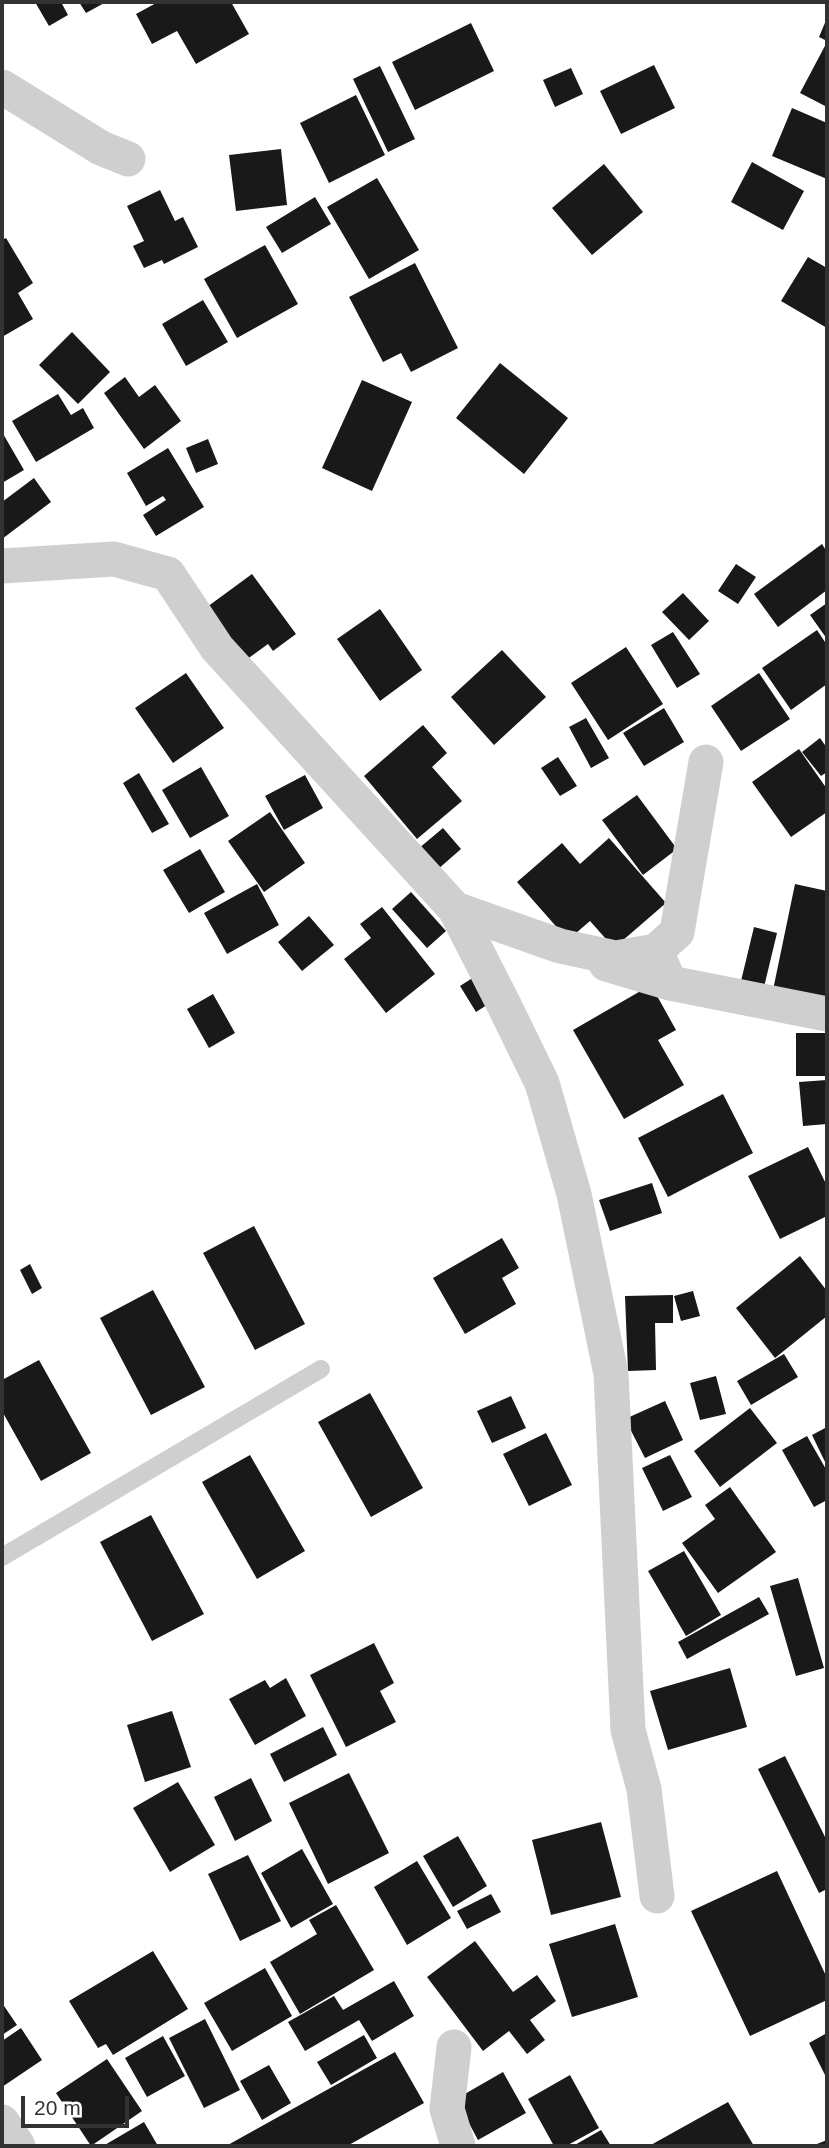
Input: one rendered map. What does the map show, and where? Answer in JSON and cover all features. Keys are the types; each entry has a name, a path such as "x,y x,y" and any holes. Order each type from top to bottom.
{"street":[{"path":"2,87 101,148 128,159"},
{"path":"2,566 114,559 167,574 217,648 455,909 542,1083 574,1194 611,1374 628,1730 644,1789 657,1896"},
{"path":"455,909 560,946 616,958 656,951 677,932 706,762"},
{"path":"455,909 497,930 670,983 827,1014"},
{"path":"656,951 670,983"},
{"path":"454,2047 447,2109 458,2146"},
{"path":"2,2122 18,2146"}],"lane":[{"path":"2,1557 321,1369"}],"building":[{"path":"35,2 61,2 68,15 49,26"},
{"path":"79,2 106,2 86,13"},
{"path":"158,2 231,2 249,34 196,64 177,31 152,44 136,14"},
{"path":"827,18 827,41 819,37"},
{"path":"471,23 494,71 415,110 392,62"},
{"path":"827,42 827,107 800,93"},
{"path":"654,65 675,108 621,134 600,91"},
{"path":"380,66 415,139 388,152 353,79"},
{"path":"571,68 583,94 555,107 543,80"},
{"path":"356,95 385,155 329,183 300,123"},
{"path":"792,108 827,123 827,179 772,156"},
{"path":"281,149 287,205 236,211 229,155"},
{"path":"752,162 804,191 783,230 731,202"},
{"path":"604,164 643,212 592,255 552,208"},
{"path":"377,178 419,250 369,279 327,207"},
{"path":"160,190 175,221 183,217 198,247 164,264 162,260 144,268 133,246 144,241 127,206"},
{"path":"315,197 331,224 282,253 266,227"},
{"path":"6,238 33,283 18,293 33,319 2,337 2,240"},
{"path":"265,245 298,304 237,338 204,279"},
{"path":"808,257 827,268 827,328 781,301"},
{"path":"415,263 458,348 411,372 401,353 383,362 349,297"},
{"path":"203,300 228,342 186,366 162,324"},
{"path":"72,332 110,372 78,404 39,365"},
{"path":"500,363 568,418 524,474 456,418"},
{"path":"125,377 139,397 155,385 181,421 144,449 104,393"},
{"path":"362,380 412,402 372,491 322,468"},
{"path":"58,394 71,415 83,408 94,428 36,462 12,421"},
{"path":"2,432 24,470 2,483"},
{"path":"208,439 218,464 196,473 186,448"},
{"path":"168,448 204,507 156,536 143,515 166,500 163,496 146,506 127,473"},
{"path":"34,478 51,502 2,539 2,502"},
{"path":"822,544 827,552 827,590 778,627 754,594"},
{"path":"736,564 756,577 738,604 718,591"},
{"path":"252,574 296,634 273,651 268,644 246,660 207,607"},
{"path":"683,593 709,621 689,640 662,612"},
{"path":"827,603 827,639 810,615"},
{"path":"380,609 422,670 380,701 337,639"},
{"path":"817,630 827,645 827,684 791,710 762,668"},
{"path":"673,632 700,674 677,688 651,645"},
{"path":"626,647 663,704 608,740 571,683"},
{"path":"502,650 546,697 494,745 451,697"},
{"path":"186,673 224,728 173,763 135,708"},
{"path":"759,673 790,719 741,751 711,706"},
{"path":"664,708 684,742 644,766 623,733"},
{"path":"586,718 609,758 591,768 569,727"},
{"path":"423,725 447,753 432,767 462,801 417,839 364,776"},
{"path":"820,738 827,748 827,772 821,776 802,752"},
{"path":"799,749 827,789 827,812 791,837 752,782"},
{"path":"558,757 577,786 560,796 541,768"},
{"path":"201,767 229,816 190,838 162,790"},
{"path":"139,773 169,824 152,833 123,783"},
{"path":"305,775 323,808 284,830 265,796"},
{"path":"637,795 677,849 643,875 602,820"},
{"path":"270,812 305,863 264,892 228,841"},
{"path":"443,828 461,849 437,870 418,849"},
{"path":"609,838 666,903 614,948 590,921 568,940 517,882 562,843 580,864"},
{"path":"200,849 225,892 189,913 163,870"},
{"path":"257,884 279,925 227,954 204,913"},
{"path":"795,884 827,891 827,1001 773,990"},
{"path":"411,892 446,931 427,948 392,909"},
{"path":"382,907 435,974 386,1013 344,959 371,938 360,924"},
{"path":"309,916 334,945 302,971 278,942"},
{"path":"754,927 777,933 764,987 741,981"},
{"path":"474,977 490,1003 476,1012 460,986"},
{"path":"651,985 676,1030 658,1040 684,1085 624,1119 573,1030"},
{"path":"213,994 235,1033 209,1048 187,1009"},
{"path":"796,1033 827,1033 827,1076 796,1076"},
{"path":"827,1080 827,1124 803,1126 799,1082"},
{"path":"723,1094 753,1153 668,1197 638,1138"},
{"path":"808,1147 827,1186 827,1216 780,1239 748,1176"},
{"path":"652,1183 662,1213 610,1231 599,1200"},
{"path":"254,1226 305,1324 255,1350 203,1253"},
{"path":"502,1238 519,1268 502,1278 516,1304 465,1334 433,1278"},
{"path":"800,1256 827,1291 827,1316 775,1358 736,1308"},
{"path":"30,1264 42,1288 32,1294 20,1270"},
{"path":"153,1290 205,1387 151,1415 100,1318"},
{"path":"693,1291 700,1316 681,1321 674,1296"},
{"path":"673,1295 673,1323 655,1323 656,1370 628,1371 625,1296"},
{"path":"784,1354 798,1377 751,1405 737,1381"},
{"path":"39,1360 91,1453 41,1481 2,1411 2,1380"},
{"path":"716,1376 726,1414 700,1420 690,1383"},
{"path":"370,1393 423,1488 371,1517 318,1422"},
{"path":"511,1396 526,1428 492,1443 477,1411"},
{"path":"665,1401 683,1440 645,1458 625,1419"},
{"path":"750,1408 777,1443 720,1487 694,1451"},
{"path":"827,1427 827,1466 812,1435"},
{"path":"546,1433 572,1485 529,1506 503,1454"},
{"path":"807,1436 827,1471 827,1500 814,1507 782,1450"},
{"path":"250,1455 305,1551 257,1579 202,1482"},
{"path":"670,1455 692,1497 663,1511 642,1468"},
{"path":"730,1487 776,1552 718,1593 682,1543 715,1519 705,1505"},
{"path":"151,1515 204,1614 152,1641 100,1542"},
{"path":"684,1551 721,1615 686,1636 648,1571"},
{"path":"798,1578 824,1668 796,1676 770,1586"},
{"path":"759,1597 769,1614 687,1659 678,1642"},
{"path":"374,1643 394,1683 380,1691 396,1722 346,1747 310,1675"},
{"path":"730,1668 747,1727 668,1750 650,1691"},
{"path":"286,1678 306,1716 255,1745 229,1699 265,1680 270,1688"},
{"path":"172,1711 191,1767 145,1782 127,1725"},
{"path":"323,1727 337,1755 284,1782 270,1754"},
{"path":"785,1756 827,1841 827,1889 819,1893 758,1769"},
{"path":"349,1773 389,1853 328,1884 289,1803"},
{"path":"251,1778 272,1821 235,1841 214,1797"},
{"path":"178,1782 215,1845 170,1872 133,1808"},
{"path":"601,1822 621,1897 551,1915 532,1840"},
{"path":"458,1836 487,1886 453,1907 423,1856"},
{"path":"302,1849 333,1904 291,1928 261,1873"},
{"path":"248,1855 281,1921 240,1941 208,1874"},
{"path":"417,1861 451,1918 407,1945 374,1887"},
{"path":"777,1871 827,1978 827,2000 750,2036 691,1911"},
{"path":"491,1894 501,1912 467,1929 457,1911"},
{"path":"336,1905 374,1970 300,2014 270,1962 317,1934 309,1920"},
{"path":"615,1924 638,1997 572,2017 549,1944"},
{"path":"475,1941 513,1992 537,1975 556,2001 530,2020 545,2040 527,2054 509,2031 483,2051 427,1977"},
{"path":"153,1951 188,2009 113,2055 106,2044 98,2048 69,2001"},
{"path":"265,1968 292,2016 232,2051 204,2003"},
{"path":"394,1981 414,2016 372,2041 359,2020 305,2051 288,2022 334,1996 343,2010"},
{"path":"2,2003 17,2025 2,2035"},
{"path":"205,2019 240,2090 204,2108 169,2038"},
{"path":"21,2028 42,2060 2,2087 2,2041"},
{"path":"827,2033 827,2079 809,2043"},
{"path":"364,2035 377,2058 331,2085 317,2062"},
{"path":"163,2036 185,2076 147,2097 125,2058"},
{"path":"395,2052 424,2103 347,2146 226,2146"},
{"path":"107,2059 142,2111 91,2146 56,2093"},
{"path":"269,2065 291,2103 262,2120 240,2081"},
{"path":"503,2072 526,2113 478,2140 456,2099"},
{"path":"570,2075 599,2128 566,2146 554,2146 528,2099"},
{"path":"728,2102 754,2146 649,2146"},
{"path":"144,2122 158,2146 103,2146"},
{"path":"601,2130 611,2146 573,2146"},
{"path":"827,2140 827,2146 812,2146"}]}
